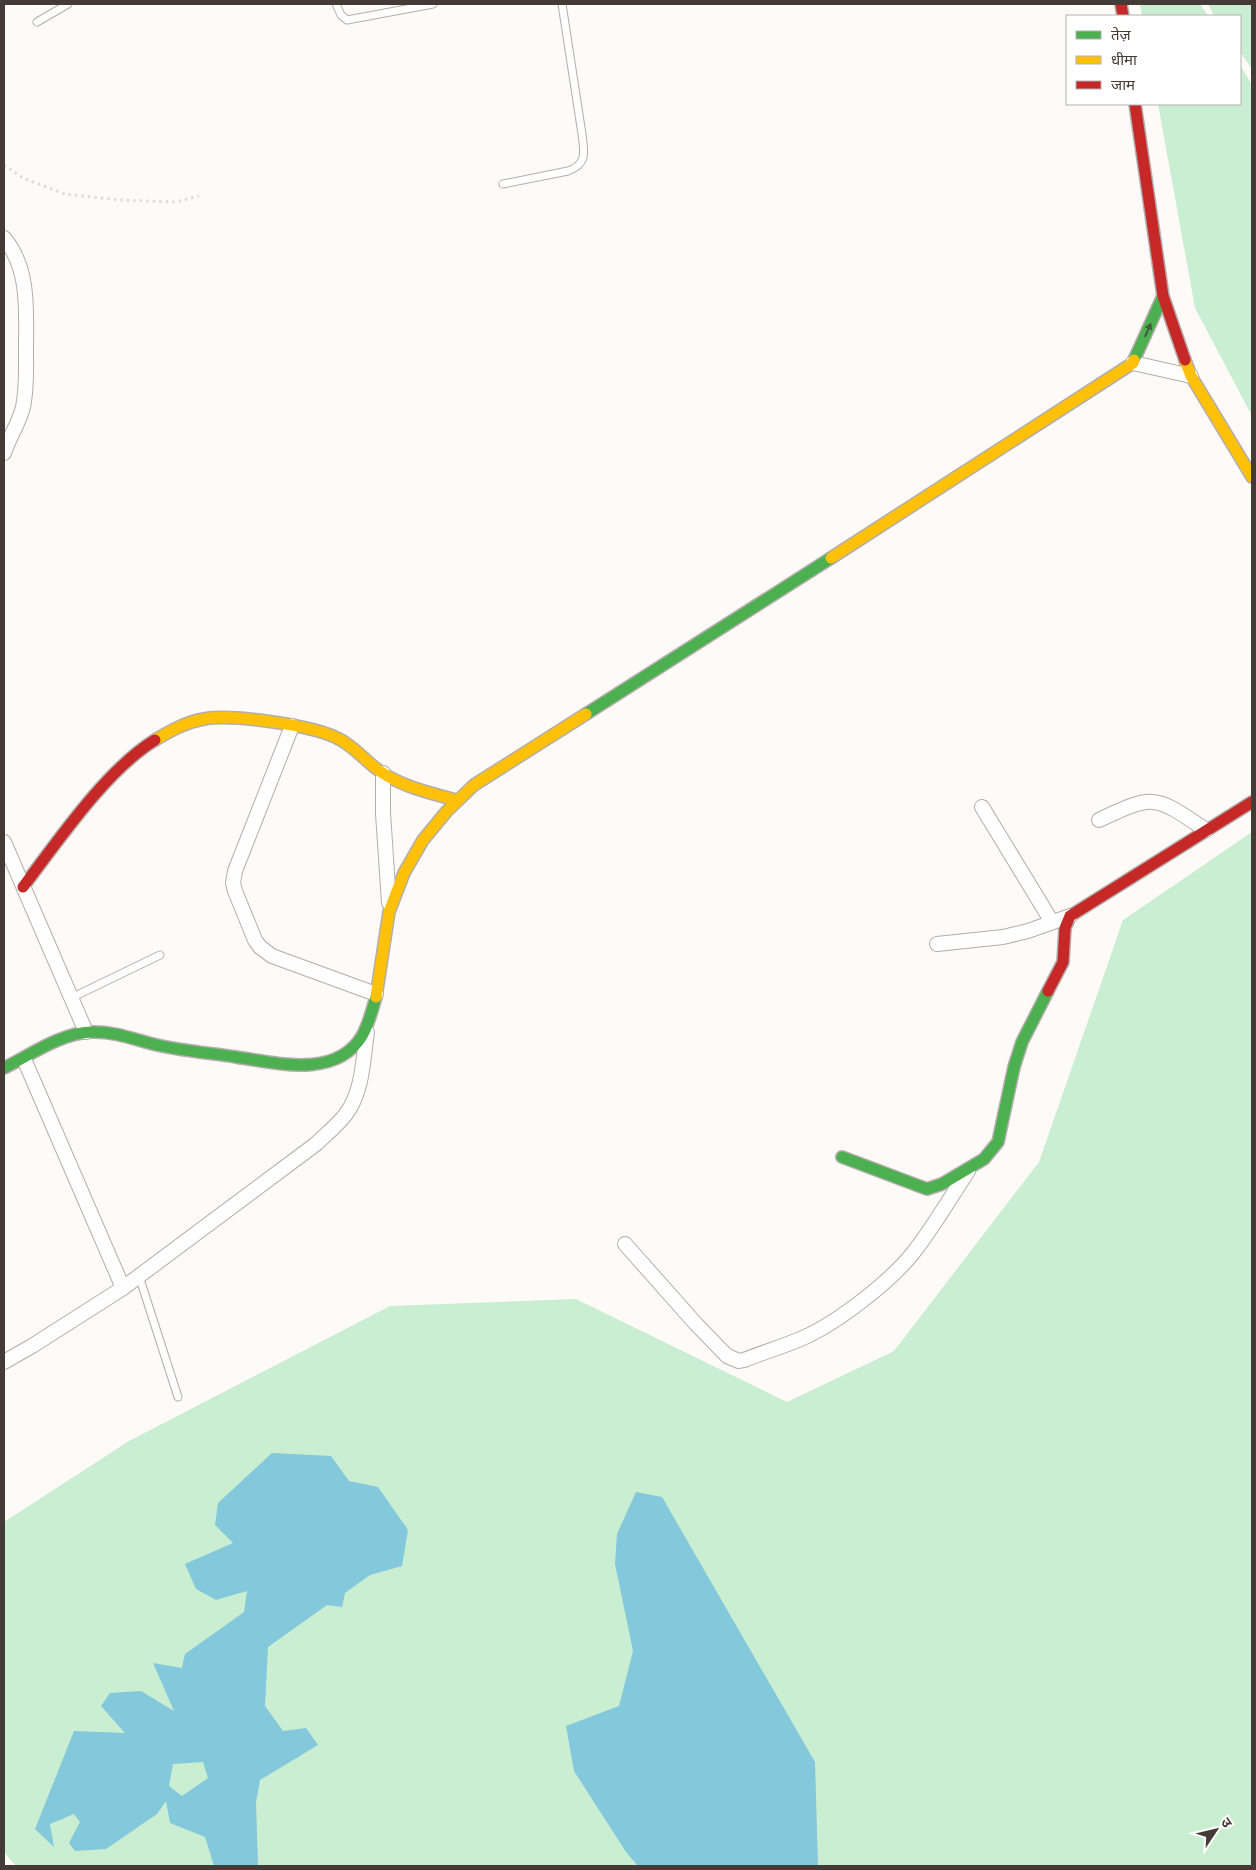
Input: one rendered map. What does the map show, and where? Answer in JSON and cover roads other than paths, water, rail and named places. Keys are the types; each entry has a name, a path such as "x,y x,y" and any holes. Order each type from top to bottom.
{"street":[{"path":"1135,105 1163,296 1191,376 1252,477"},
{"path":"4,238 17,261 23,277 26,295 26,372 23,407 4,453"},
{"path":"389,909 407,867 426,836 456,800 474,785 802,577 1133,363 1163,296"},
{"path":"1133,363 1191,376"},
{"path":"23,887 110,779 130,759 160,736 186,724 201,720 238,718 318,731 342,740 383,773 406,784 456,800"},
{"path":"292,726 235,871 233,883 235,891 255,940 260,947 272,956 376,994"},
{"path":"4,1362 32,1346 139,1276 316,1144 346,1114 359,1086 368,1023 384,952 389,909 383,813 383,773"},
{"path":"1099,820 1135,804 1155,801 1171,806 1206,830"},
{"path":"938,944 1003,937 1028,931 1070,916 1252,802"},
{"path":"982,807 1052,922"},
{"path":"4,842 86,1032"},
{"path":"842,1157 927,1189 942,1184 984,1159 998,1142 1014,1067 1022,1042 1064,962 1065,928 1070,916"},
{"path":"4,1068 76,1034 86,1032 102,1033 163,1046 285,1064 316,1064 335,1059 354,1046 362,1037 368,1023"},
{"path":"24,1059 122,1288"},
{"path":"624,1244 727,1356 738,1361 744,1360 805,1337 820,1329 834,1321 876,1288 913,1253 970,1167"}],"lane":[{"path":"37,22 68,4"},
{"path":"336,4 341,15 347,20 433,4"},
{"path":"503,184 577,168 583,161 582,134 562,4"},
{"path":"71,998 160,955"},
{"path":"139,1276 178,1397"}],"water":[{"path":"272,1453 331,1456 349,1481 378,1487 408,1530 402,1566 370,1575 345,1593 342,1607 327,1605 268,1647 265,1706 283,1731 306,1728 318,1745 260,1780 256,1802 258,1866 214,1866 205,1837 170,1823 166,1801 157,1814 106,1849 75,1851 69,1843 80,1822 74,1814 50,1824 54,1847 35,1829 74,1731 125,1733 101,1706 110,1693 141,1691 174,1711 153,1663 182,1668 185,1654 244,1612 247,1591 216,1600 196,1589 185,1564 233,1543 215,1525 218,1503","holes":["203,1762 208,1778 182,1796 169,1786 173,1764"]},
{"path":"636,1492 662,1497 815,1762 818,1866 638,1866 626,1852 574,1771 566,1726 619,1706 633,1651 615,1564 617,1534"}]}
